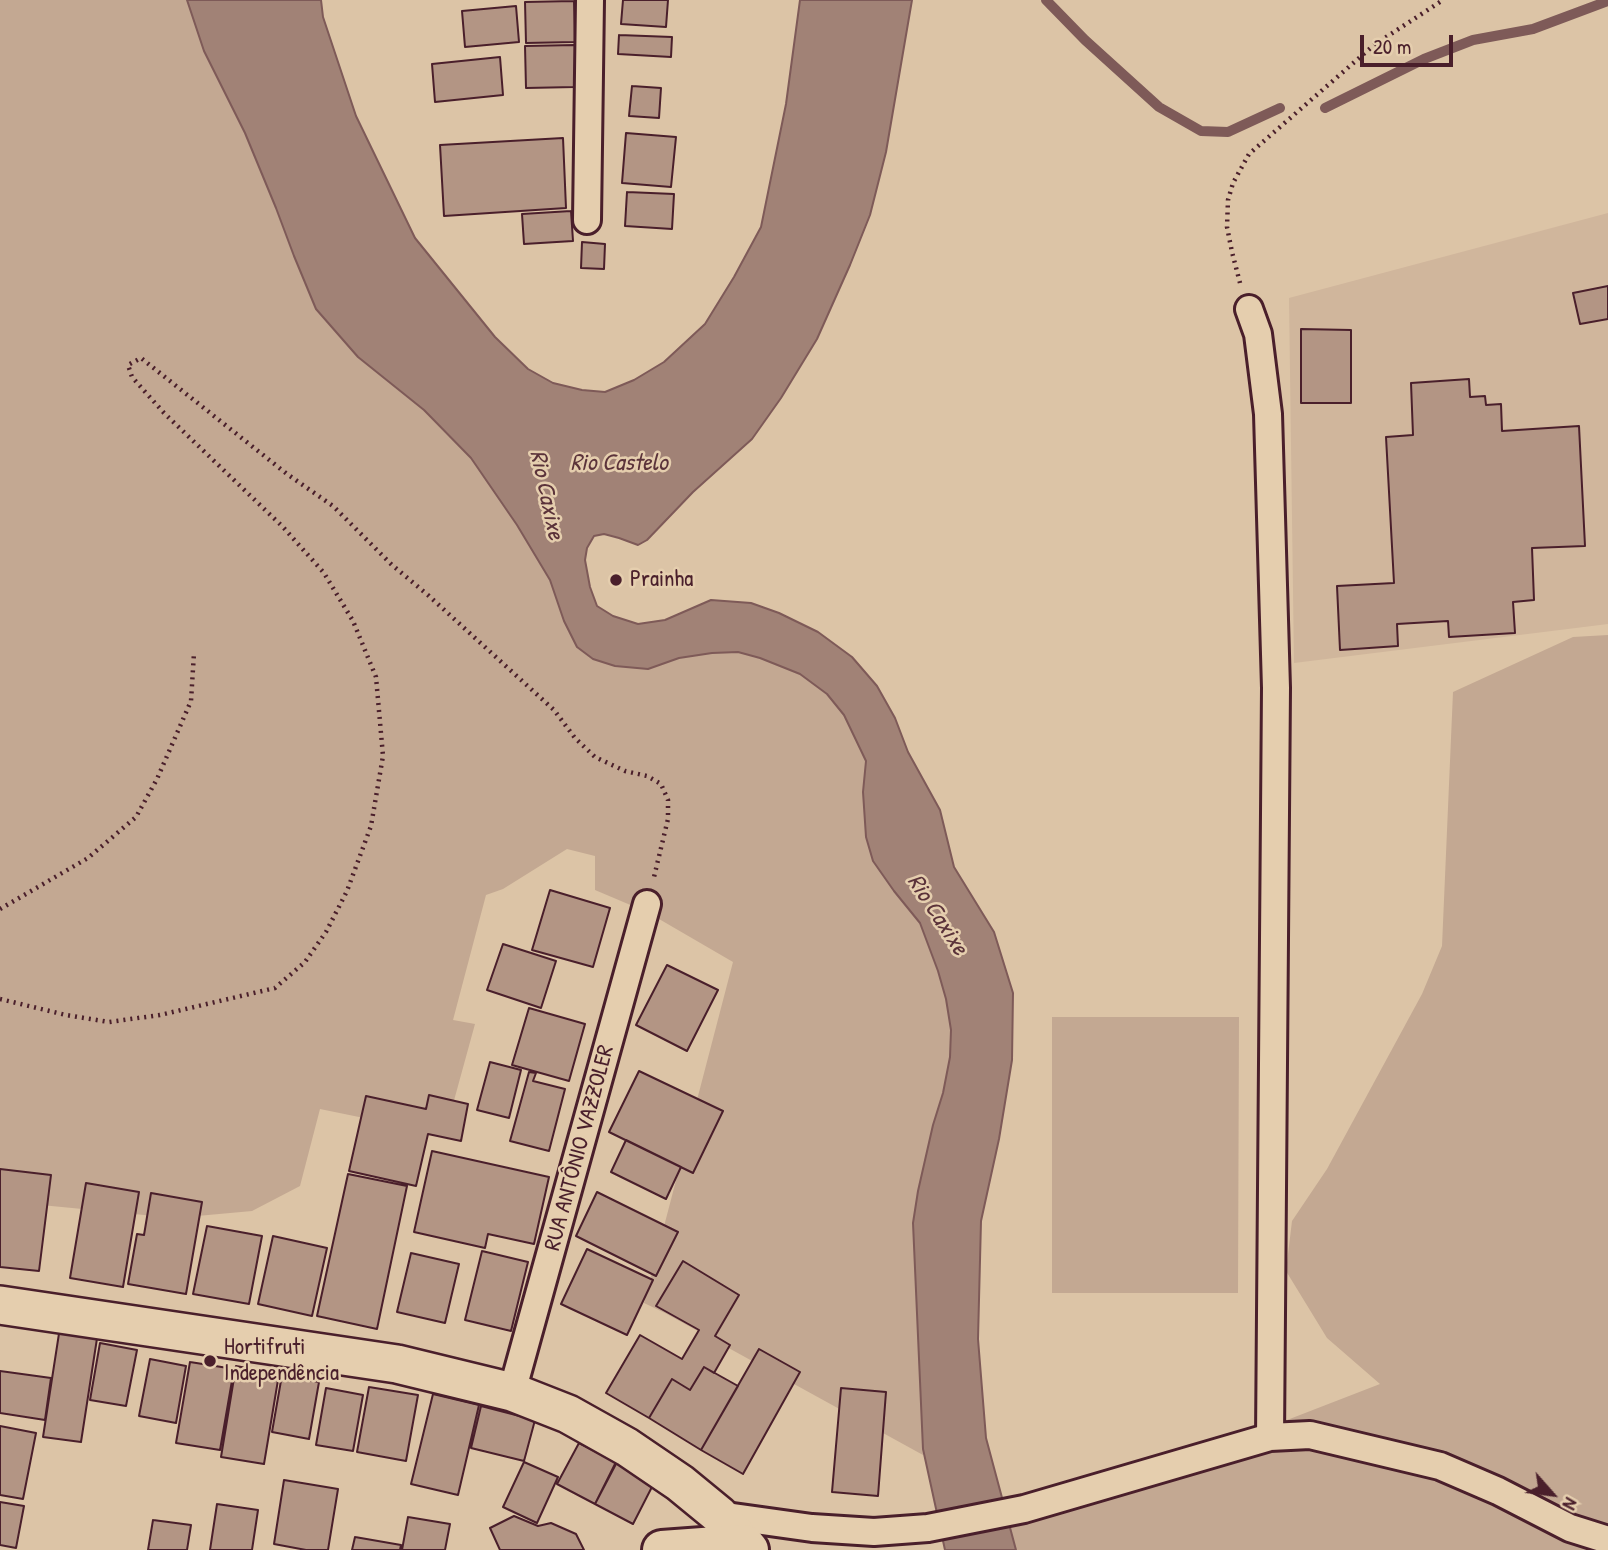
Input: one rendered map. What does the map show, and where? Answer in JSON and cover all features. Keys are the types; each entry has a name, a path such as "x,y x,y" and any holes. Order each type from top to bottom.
{"main road":[{"path":"0,1305 397,1364 512,1392 568,1414 627,1447 680,1483 719,1515 747,1547"},
{"path":"662,1550 747,1547"}],"street":[{"path":"587,220 590,0"},
{"path":"1249,309 1258,334 1268,414 1276,688 1270,1437"},
{"name":"RUA ANTÔNIO VAZZOLER","path":"512,1392 647,904"},
{"path":"719,1515 812,1528 874,1532 928,1528 1024,1509 1270,1437 1310,1435 1440,1466 1498,1491 1570,1528 1608,1540"}],"path":[{"path":"1249,309 1237,273 1227,227 1228,200 1233,183 1249,154 1374,45 1443,0"},
{"path":"0,999 109,1022 160,1015 275,988 304,962 326,932 347,891 371,827 383,756 376,677 353,621 324,573 283,527 164,413 132,377 128,365 141,358 288,474 333,506 392,565 554,709 575,738 594,757 625,771 647,776 661,784 668,800 668,819 647,904"},
{"path":"0,909 88,858 136,817 157,779 191,701 194,653"}],"shaded area":[{"path":"0,0 187,0 204,51 245,133 316,309 471,458 517,525 550,580 564,621 577,647 594,659 615,666 648,669 679,658 738,652 800,674 827,694 844,714 866,761 863,792 866,837 873,860 920,923 938,971 951,1030 950,1057 943,1093 933,1125 913,1223 923,1455 644,1303 733,962 647,912 595,890 595,856 567,849 503,889 486,895 453,1020 475,1024 450,1115 442,1134 320,1109 300,1186 252,1211 175,1218 0,1201"},
{"path":"1608,213 1608,624 1294,663 1289,298"},
{"path":"1608,635 1608,1550 1015,1550 1008,1524 1034,1518 1380,1384 1327,1338 1286,1271 1292,1221 1327,1169 1422,994 1442,946 1453,692 1573,637"},
{"path":"1052,1017 1239,1017 1238,1293 1052,1293"}],"water":[{"name":"Rio Castelo","path":"187,0 321,0 323,17 356,116 415,238 495,337 528,369 553,383 605,392 634,380 664,362 705,324 761,227 786,104 800,0 912,0 886,152 870,215 817,339 752,439 693,492 647,540 638,545 604,534 594,536 587,548 585,560 597,606 613,616 638,624 665,620 711,600 751,603 818,632 852,657 877,686 895,718 908,752 940,810 954,867 994,932 1013,993 1012,1060 999,1139 981,1221 978,1339 986,1438 1016,1550 945,1550 923,1449 913,1223 933,1125 943,1093 950,1057 951,1030 938,971 920,923 873,861 866,837 863,792 866,761 844,715 827,694 800,674 738,652 679,658 648,669 615,666 593,659 577,647 564,621 550,580 517,525 471,458 424,410 358,357 316,309 245,133 204,51"}],"building":[{"path":"623,0 668,0 666,27 621,24"},
{"path":"574,1 575,42 526,43 525,2"},
{"path":"516,6 519,42 465,47 462,11"},
{"path":"619,35 672,37 671,57 618,54"},
{"path":"575,45 575,87 526,88 525,46"},
{"path":"500,57 503,95 435,102 432,64"},
{"path":"632,86 661,88 659,118 629,116"},
{"path":"626,133 676,137 671,187 622,183"},
{"path":"563,138 566,208 444,216 440,145"},
{"path":"627,192 674,194 672,229 625,226"},
{"path":"571,211 573,241 524,244 522,214"},
{"path":"582,242 605,244 604,269 581,268"},
{"path":"1608,286 1608,319 1580,324 1573,293"},
{"path":"1301,329 1351,330 1351,403 1301,403"},
{"path":"1469,379 1470,397 1485,396 1486,405 1501,404 1502,431 1579,426 1585,546 1532,548 1534,600 1513,602 1515,633 1449,637 1448,621 1397,624 1398,646 1340,650 1337,586 1394,583 1386,437 1413,435 1411,383"},
{"path":"550,890 610,908 593,967 532,950"},
{"path":"503,944 556,961 541,1008 487,990"},
{"path":"667,965 718,990 687,1051 636,1025"},
{"path":"529,1008 585,1024 569,1081 512,1065"},
{"path":"490,1062 521,1070 509,1118 477,1110"},
{"path":"639,1071 723,1111 693,1173 609,1132"},
{"path":"529,1072 536,1073 533,1081 565,1089 549,1151 510,1141"},
{"path":"429,1095 468,1104 461,1141 428,1134 416,1186 349,1171 366,1096 426,1109"},
{"path":"626,1140 681,1167 666,1199 611,1172"},
{"path":"432,1151 549,1177 534,1244 488,1234 485,1248 414,1232"},
{"path":"0,1169 51,1175 39,1271 0,1267"},
{"path":"348,1174 407,1186 377,1329 317,1316"},
{"path":"86,1183 139,1192 123,1287 70,1278"},
{"path":"597,1192 678,1232 656,1276 576,1236"},
{"path":"151,1193 202,1202 186,1294 128,1284 137,1234 144,1235"},
{"path":"207,1226 262,1236 249,1304 193,1294"},
{"path":"273,1236 327,1248 312,1316 258,1304"},
{"path":"587,1249 653,1280 627,1335 561,1304"},
{"path":"482,1251 528,1262 511,1331 465,1320"},
{"path":"411,1253 459,1264 445,1323 397,1312"},
{"path":"683,1261 739,1295 715,1336 730,1345 714,1373 704,1367 690,1390 672,1379 649,1418 606,1393 640,1335 682,1359 699,1330 656,1306"},
{"path":"60,1327 98,1332 81,1442 43,1437"},
{"path":"100,1343 137,1350 126,1406 90,1400"},
{"path":"759,1349 800,1372 743,1474 701,1450"},
{"path":"150,1359 186,1366 176,1423 139,1416"},
{"path":"190,1362 234,1369 220,1450 176,1443"},
{"path":"236,1366 279,1374 264,1464 221,1457"},
{"path":"704,1367 738,1386 701,1450 649,1418 672,1379 690,1390"},
{"path":"0,1371 51,1378 45,1420 0,1413"},
{"path":"282,1375 319,1382 309,1439 272,1432"},
{"path":"369,1387 418,1395 406,1461 357,1452"},
{"path":"326,1388 363,1395 353,1451 316,1445"},
{"path":"841,1388 886,1392 878,1496 832,1492"},
{"path":"433,1394 479,1405 458,1495 411,1484"},
{"path":"481,1406 535,1420 524,1461 471,1448"},
{"path":"0,1426 36,1433 23,1499 0,1495"},
{"path":"579,1443 616,1462 595,1504 557,1484"},
{"path":"524,1462 558,1477 537,1523 503,1507"},
{"path":"617,1462 655,1481 633,1524 595,1504"},
{"path":"284,1480 338,1489 328,1550 306,1550 274,1544"},
{"path":"0,1502 24,1506 16,1548 0,1545"},
{"path":"217,1504 258,1510 252,1550 210,1550"},
{"path":"514,1516 538,1526 551,1523 576,1534 584,1550 500,1550 490,1528"},
{"path":"408,1517 450,1524 445,1550 402,1550"},
{"path":"153,1520 191,1525 187,1550 148,1550"},
{"path":"355,1537 401,1545 400,1550 352,1550"}],"waterway":[{"path":"1046,0 1085,40 1159,107 1201,131 1228,132 1280,108"},
{"path":"1325,108 1424,59 1473,40 1533,29 1608,1"}],"place":[{"name":"Prainha","path":"616,580"},
{"name":"Hortifruti Independência","path":"210,1361"}],"water label":[{"name":"Rio Caxixe","path":"546,495"},
{"name":"Rio Caxixe","path":"937,915"}]}
